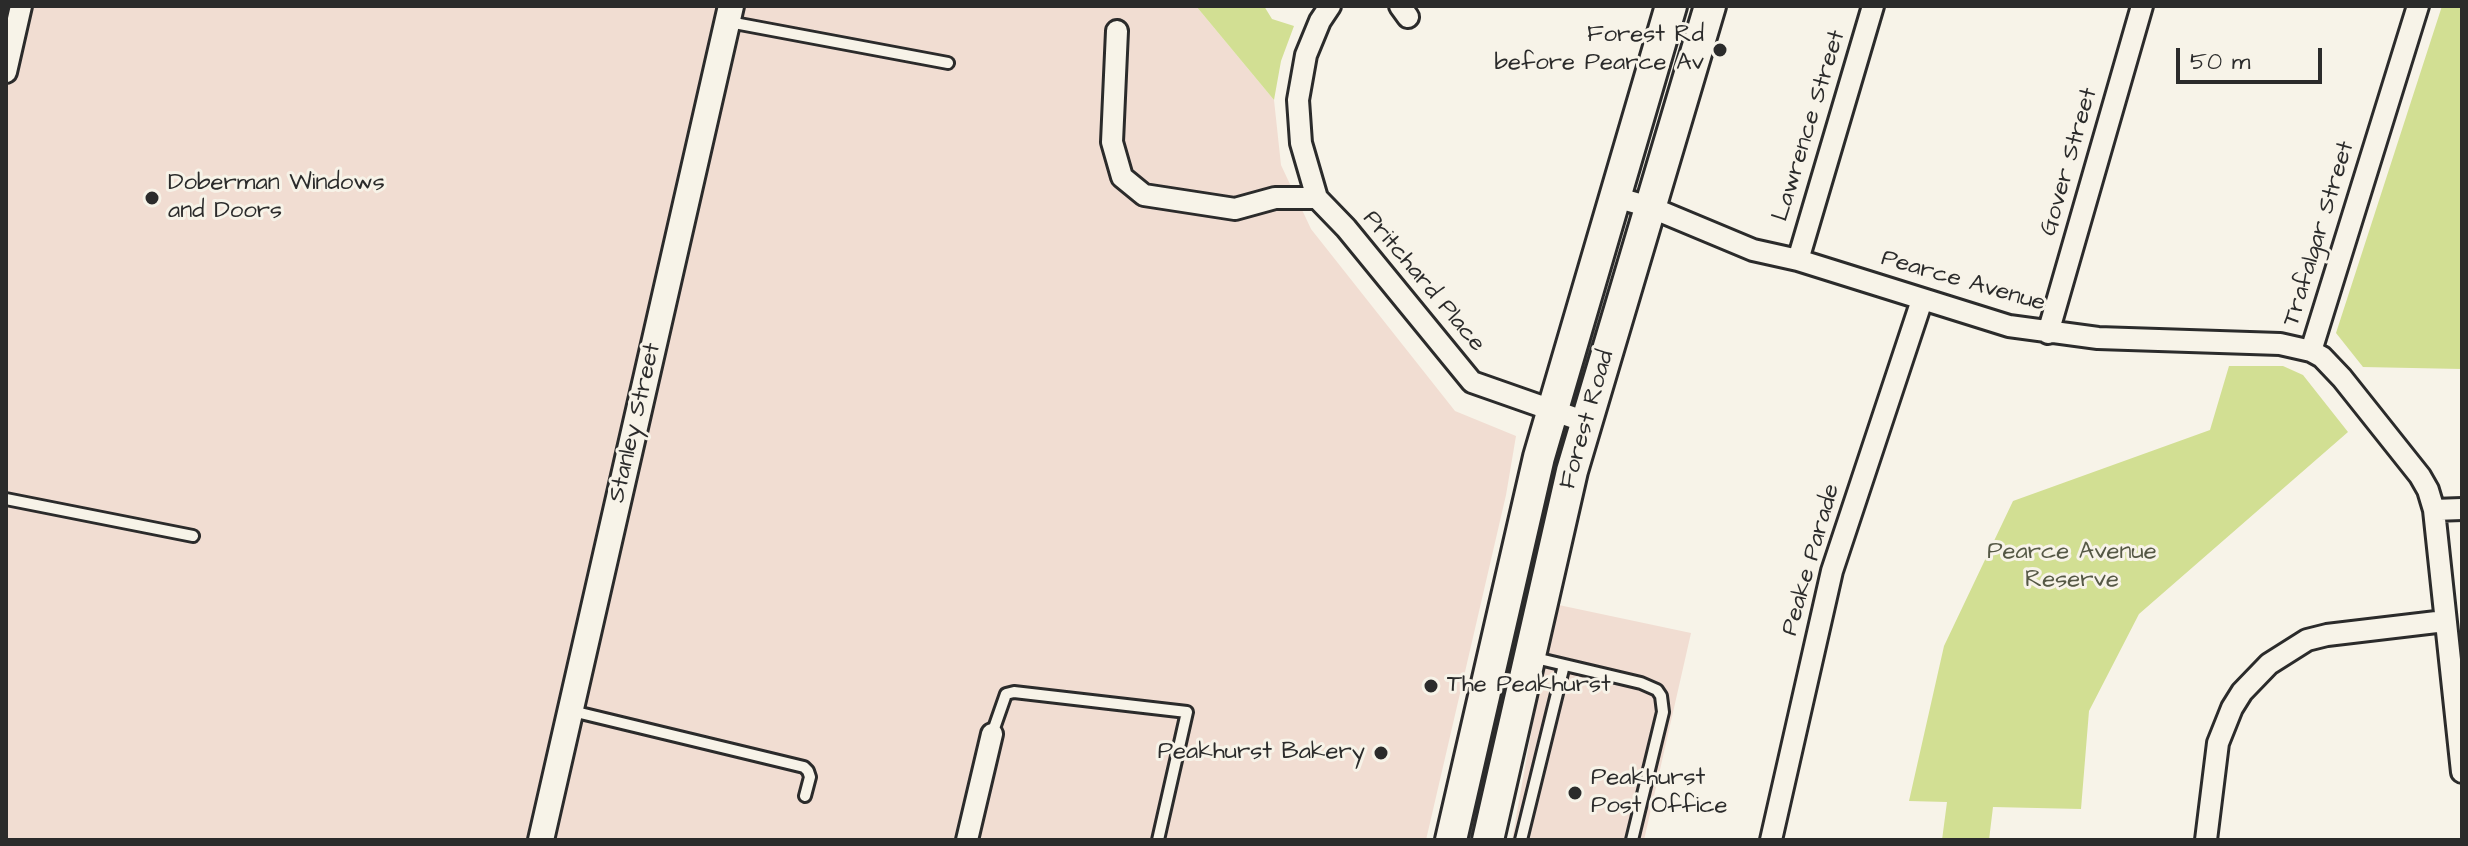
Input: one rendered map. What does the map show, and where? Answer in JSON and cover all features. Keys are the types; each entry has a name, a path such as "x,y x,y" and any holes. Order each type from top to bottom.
{"main road":[{"name":"Forest Road","path":"1451,840 1552,411 1671,6"},
{"name":"Forest Road","path":"1488,840 1563,509 1586,422 1710,6"}],"street":[{"path":"6,72 21,6"},
{"name":"Pritchard Place","path":"1330,6 1306,55 1298,100 1301,143 1317,198 1346,228 1472,382 1586,422"},
{"name":"Lawrence Street","path":"1798,260 1873,6"},
{"name":"Gover Street","path":"2048,333 2142,6"},
{"name":"Trafalgar Street","path":"2418,6 2311,351 2336,370 2420,476 2434,510 2462,772"},
{"name":"Stanley Street","path":"541,840 729,14"},
{"path":"1117,31 1112,142 1122,177 1144,195 1235,209 1275,198 1317,198"},
{"name":"Pearce Avenue","path":"1615,197 1650,207 1753,250 1798,260 2009,326 2098,338 2262,343 2311,351"},
{"name":"Peake Parade","path":"1771,840 1832,571 1922,300"},
{"path":"2434,510 2462,509"},
{"path":"2206,840 2214,761 2221,734 2242,692 2269,664 2307,640 2327,635 2445,621"},
{"path":"967,840 992,734"}],"lane":[{"path":"729,14 948,63"},
{"path":"6,499 193,536"},
{"path":"1530,657 1641,683 1657,690 1661,696 1663,712 1632,840"},
{"path":"1521,840 1564,665"},
{"path":"992,734 1006,694 1014,692 1187,712 1158,840"},
{"path":"570,711 804,767 810,777 805,796"}],"shaded area":[{"path":"6,6 1196,6 1274,100 1281,165 1311,229 1455,411 1516,436 1506,495 1426,840 6,840"},
{"path":"1554,604 1691,633 1644,840 1512,840"}],"green space":[{"path":"1196,6 1264,6 1272,19 1294,26 1281,61 1274,100"},
{"path":"2442,6 2462,6 2462,369 2363,367 2336,333"},
{"name":"Pearce Avenue Reserve","path":"2229,366 2283,366 2303,375 2348,432 2139,614 2089,711 2081,809 1993,807 1989,840 1942,840 1947,802 1909,801 1944,646 2013,501 2210,430"}],"place":[{"name":"Forest Rd before Pearce Av","path":"1720,50"},
{"name":"Doberman Windows and Doors","path":"152,198"},
{"name":"The Peakhurst","path":"1431,686"},
{"name":"Peakhurst Bakery","path":"1381,753"},
{"name":"Peakhurst Post Office","path":"1575,793"}]}
